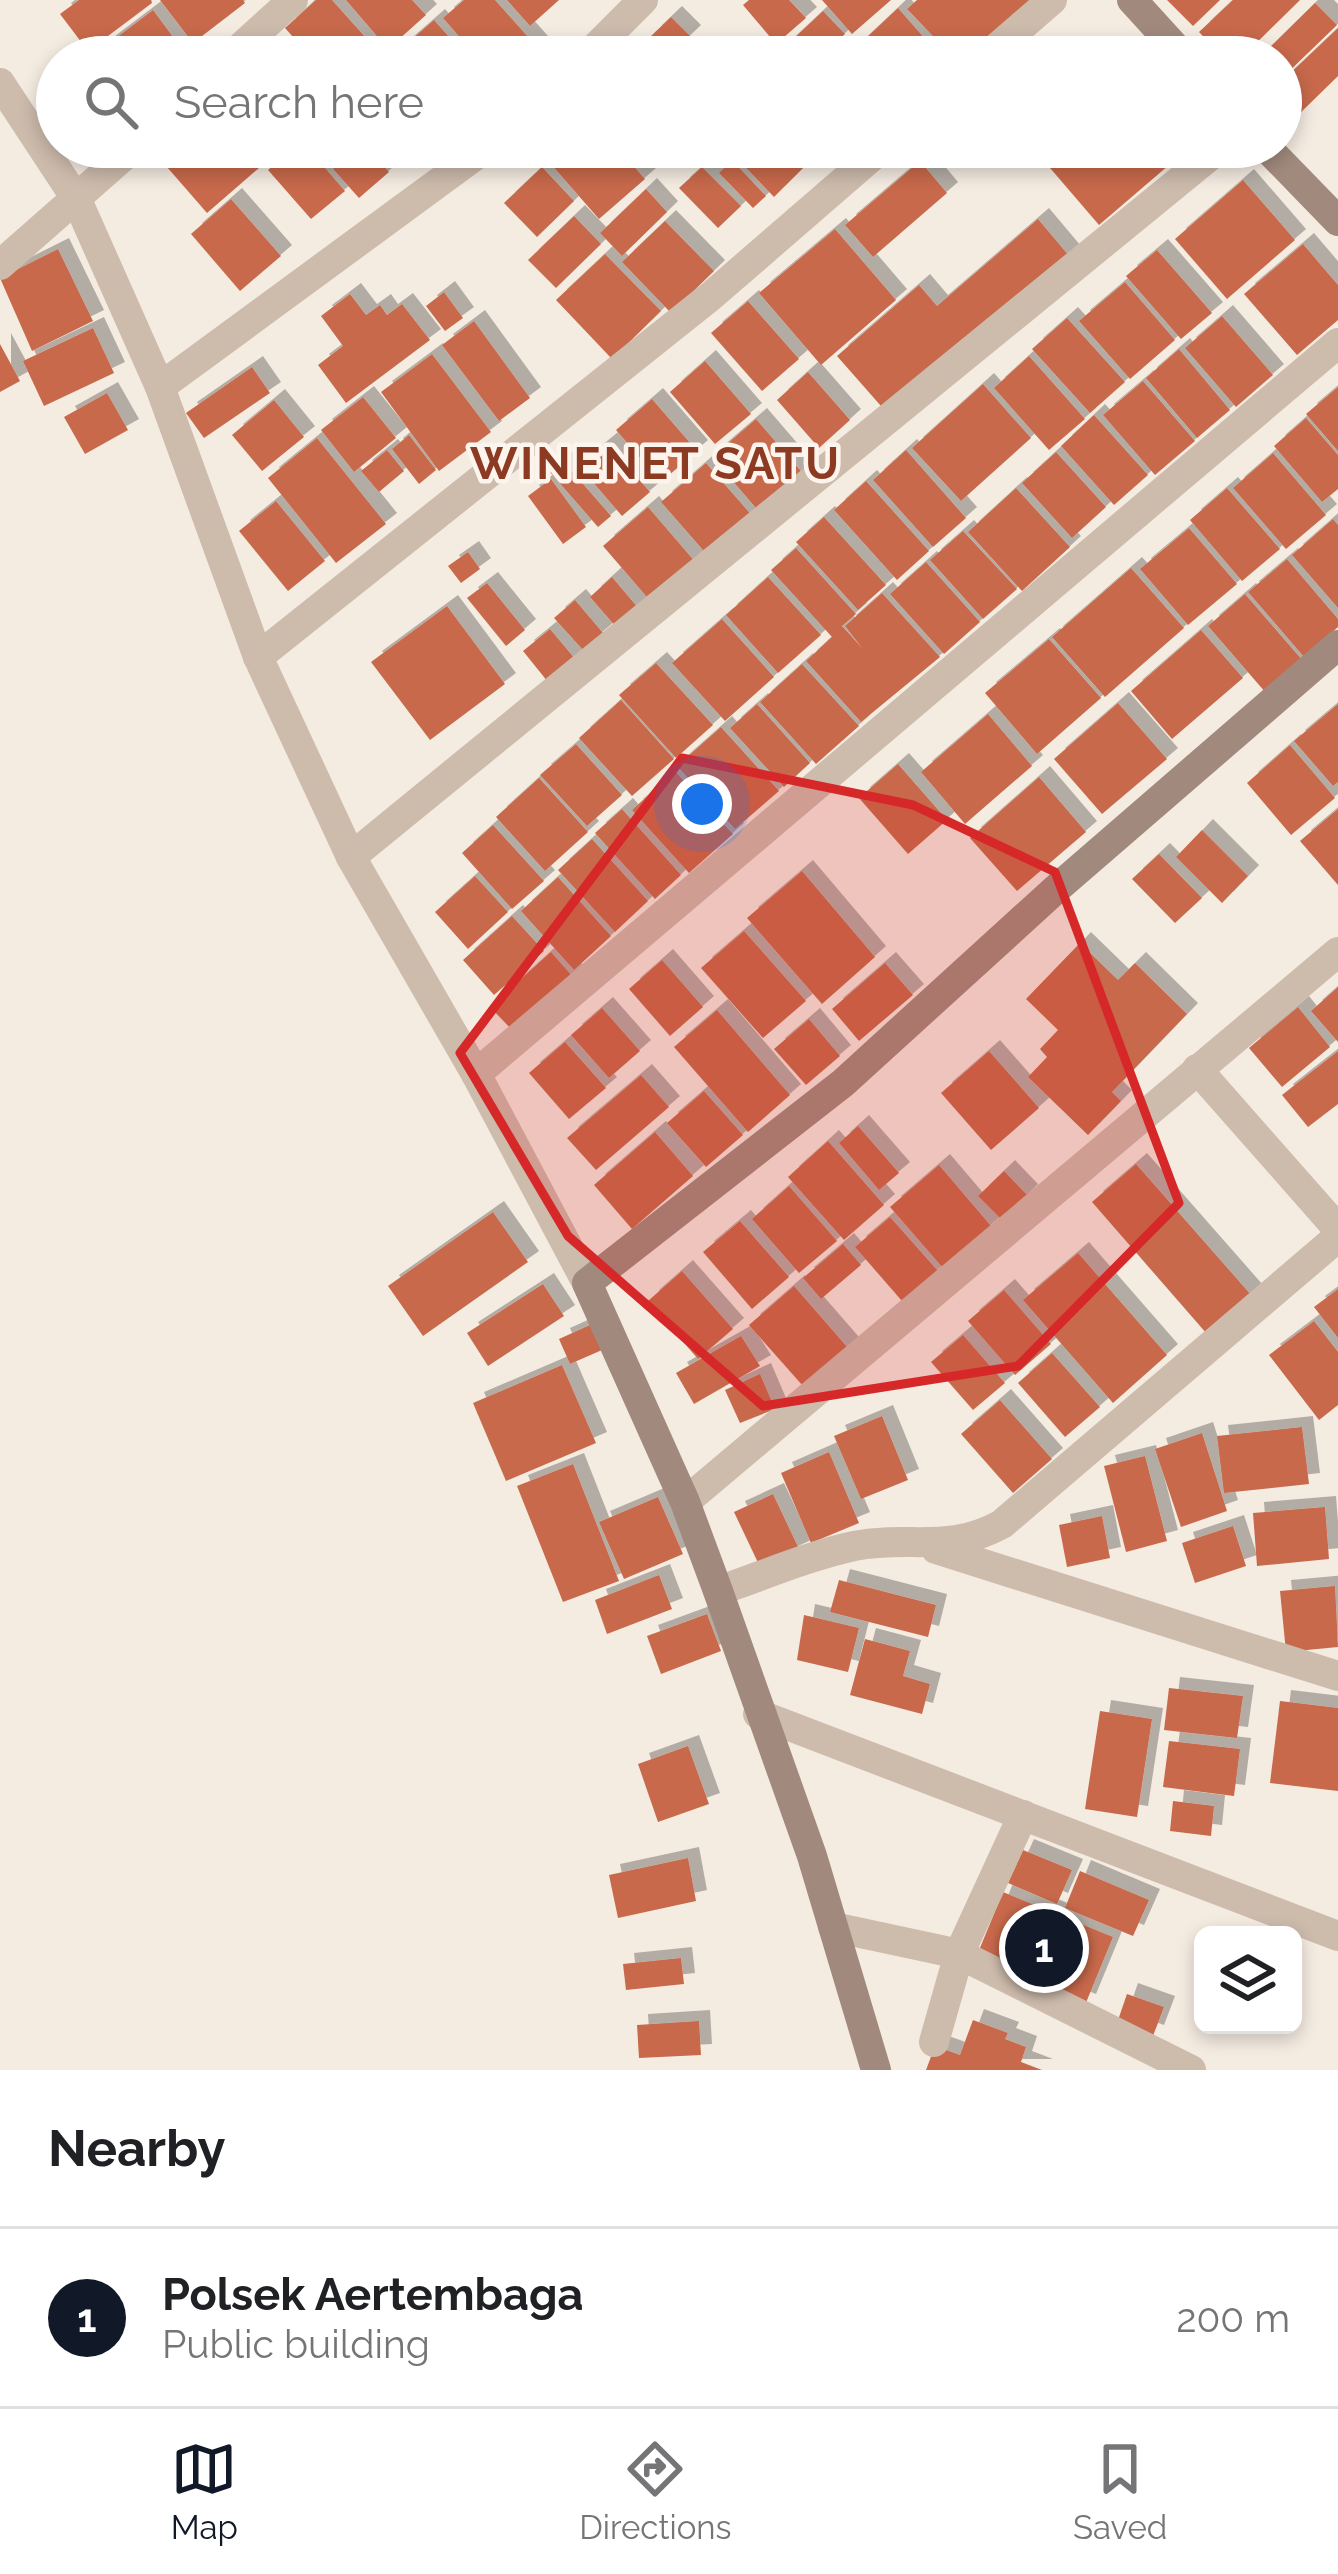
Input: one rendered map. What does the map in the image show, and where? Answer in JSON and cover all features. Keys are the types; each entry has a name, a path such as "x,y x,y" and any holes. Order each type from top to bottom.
{"street":[{"path":"253,36 293,0"},
{"path":"607,36 643,0"},
{"path":"1010,36 1052,0"},
{"path":"1132,0 1165,36"},
{"path":"0,83 36,138"},
{"path":"56,168 77,200 160,386 258,657 351,857 476,1074 587,1283 685,1502 833,1927 875,2070"},
{"path":"0,266 111,168"},
{"path":"160,386 458,168"},
{"path":"258,657 711,296 859,168"},
{"path":"351,857 1195,168"},
{"path":"1286,168 1338,221"},
{"path":"476,1074 1338,343"},
{"path":"587,1283 843,1083 1056,889 1338,645"},
{"path":"685,1502 1338,952"},
{"path":"718,1591 851,1547 914,1542 953,1545 1002,1524 1338,1233 1197,1069"},
{"path":"914,1542 1338,1676"},
{"path":"758,1714 1338,1936"},
{"path":"934,2042 959,1954 1023,1815"},
{"path":"833,1927 959,1954 1191,2070"}],"highlighted area":[{"path":"682,758 913,805 1055,872 1179,1203 1018,1366 763,1406 568,1236 460,1053"}],"building":[{"path":"79,0 152,3 108,36 77,36 60,14"},
{"path":"160,0 245,3 202,36 188,36"},
{"path":"316,0 332,0 364,36 292,36 285,28"},
{"path":"346,0 412,0 426,15 403,36 377,36"},
{"path":"464,0 495,0 527,36 459,36 443,18"},
{"path":"507,0 559,0 530,26"},
{"path":"749,0 789,0 806,18 785,36 769,36 743,5"},
{"path":"822,0 891,0 852,34"},
{"path":"917,0 1034,0 996,36 933,36 907,9"},
{"path":"1167,0 1220,0 1193,26"},
{"path":"1233,0 1300,0 1263,36 1203,36 1199,32"},
{"path":"1315,3 1337,25 1302,59 1302,36 1281,36"},
{"path":"898,8 923,36 868,36"},
{"path":"153,10 172,36 119,36"},
{"path":"823,11 845,34 843,36 796,36"},
{"path":"671,17 690,36 651,36"},
{"path":"434,20 448,36 416,36"},
{"path":"1338,28 1338,76 1302,111 1302,62"},
{"path":"168,168 259,168 207,213"},
{"path":"325,168 345,191 311,219 268,170"},
{"path":"385,168 389,172 359,198 333,169"},
{"path":"541,168 574,201 537,237 504,203"},
{"path":"554,168 635,168 645,179 599,219"},
{"path":"703,168 741,206 718,228 679,188"},
{"path":"724,168 740,168 766,196 753,208 719,173"},
{"path":"746,168 803,168 774,197"},
{"path":"912,168 926,168 947,193 873,257 845,225"},
{"path":"1050,168 1166,168 1099,225"},
{"path":"1243,180 1295,240 1227,299 1175,239"},
{"path":"646,189 667,212 622,256 600,233"},
{"path":"231,199 281,256 240,291 191,234"},
{"path":"574,216 601,244 556,288 528,260"},
{"path":"1038,219 1070,257 888,414 837,356 919,285 937,306"},
{"path":"665,221 714,271 671,313 622,262"},
{"path":"835,229 896,300 821,365 759,293"},
{"path":"1303,244 1338,285 1338,320 1297,355 1244,294"},
{"path":"58,249 93,321 32,351 0,278"},
{"path":"1157,250 1212,313 1181,339 1126,276"},
{"path":"605,254 661,311 612,359 556,300"},
{"path":"1125,282 1175,340 1130,379 1079,321"},
{"path":"444,292 463,318 445,331 426,306"},
{"path":"350,294 366,315 380,305 387,315 402,304 430,340 346,403 318,365 343,346 321,316"},
{"path":"748,301 799,359 762,391 711,333"},
{"path":"1222,316 1273,375 1236,407 1185,348"},
{"path":"1067,318 1125,382 1090,413 1032,349"},
{"path":"474,321 530,398 499,421 442,345"},
{"path":"93,328 114,373 44,406 23,361"},
{"path":"0,344 20,381 0,392"},
{"path":"1179,349 1230,410 1197,438 1146,378"},
{"path":"432,354 491,432 439,471 381,392"},
{"path":"1029,356 1085,419 1049,450 994,388"},
{"path":"705,361 751,414 715,444 670,392"},
{"path":"252,367 270,393 204,438 186,413"},
{"path":"808,372 850,420 819,448 777,400"},
{"path":"1143,381 1195,441 1155,475 1103,415"},
{"path":"983,384 1031,438 961,501 912,448"},
{"path":"1338,387 1338,451 1306,414"},
{"path":"107,393 128,430 85,454 64,417"},
{"path":"363,397 396,438 354,472 321,430"},
{"path":"652,399 697,451 661,482 616,430"},
{"path":"274,400 304,437 262,471 232,435"},
{"path":"1094,415 1148,475 1114,505 1061,446"},
{"path":"1306,418 1338,455 1338,489 1322,502 1274,446"},
{"path":"756,419 806,477 762,515 712,457"},
{"path":"409,435 436,470 419,484 392,449"},
{"path":"317,438 386,524 336,563 268,478"},
{"path":"607,443 650,492 622,516 579,466"},
{"path":"387,450 404,471 379,492 361,471"},
{"path":"906,450 966,518 933,547 873,480"},
{"path":"1056,452 1106,507 1072,538 1022,483"},
{"path":"1273,453 1326,515 1286,549 1233,488"},
{"path":"563,461 611,516 598,527 550,472"},
{"path":"706,463 755,519 710,558 661,502"},
{"path":"551,479 586,527 563,544 528,496"},
{"path":"866,481 929,551 897,580 834,510"},
{"path":"1016,488 1070,547 1022,591 968,532"},
{"path":"1227,488 1280,549 1242,581 1190,520"},
{"path":"276,501 325,561 288,591 239,531"},
{"path":"648,507 697,564 652,603 603,546"},
{"path":"824,517 886,585 858,610 796,542"},
{"path":"1333,519 1338,525 1338,608 1292,555"},
{"path":"1189,528 1237,584 1188,625 1140,569"},
{"path":"963,531 1017,589 983,619 930,560"},
{"path":"796,548 856,614 842,626 863,649 845,626 882,593 940,657 861,722 806,661 832,637 771,570"},
{"path":"468,552 480,569 461,583 448,566"},
{"path":"1287,559 1338,619 1338,627 1304,657 1248,592"},
{"path":"926,562 980,622 944,654 890,594"},
{"path":"1131,568 1184,628 1105,697 1052,637"},
{"path":"612,577 639,609 617,628 590,597"},
{"path":"768,577 821,635 778,673 726,615"},
{"path":"487,583 525,630 506,646 467,598"},
{"path":"1245,594 1303,661 1266,693 1208,626"},
{"path":"575,600 603,633 583,650 554,618"},
{"path":"447,606 505,684 430,740 371,662"},
{"path":"722,619 774,677 725,721 672,663"},
{"path":"550,629 576,660 548,682 523,651"},
{"path":"1201,630 1243,678 1172,739 1131,691"},
{"path":"1049,639 1101,698 1037,754 985,693"},
{"path":"656,663 713,725 676,758 619,695"},
{"path":"802,664 859,726 816,764 760,702"},
{"path":"621,700 674,759 632,796 579,738"},
{"path":"1118,703 1167,759 1102,814 1054,759"},
{"path":"757,704 810,763 784,787 730,728"},
{"path":"1338,704 1338,782 1333,786 1294,741"},
{"path":"988,714 1032,766 965,824 921,772"},
{"path":"721,727 779,791 735,829 677,766"},
{"path":"576,744 622,795 587,826 540,775"},
{"path":"1290,745 1335,798 1291,835 1247,783"},
{"path":"898,764 947,820 908,854 859,798"},
{"path":"675,771 733,834 689,873 632,810"},
{"path":"1039,777 1086,832 1017,891 970,838"},
{"path":"539,778 588,832 545,871 496,817"},
{"path":"622,809 681,875 655,899 595,833"},
{"path":"1338,809 1338,885 1300,841"},
{"path":"493,825 544,881 512,909 462,853"},
{"path":"1202,830 1248,876 1222,903 1176,857"},
{"path":"592,839 648,901 615,932 558,870"},
{"path":"1159,854 1202,898 1175,923 1132,879"},
{"path":"802,871 875,957 822,1004 747,918"},
{"path":"475,876 508,912 468,949 435,912"},
{"path":"558,877 611,936 574,970 521,911"},
{"path":"512,916 544,951 494,995 463,960"},
{"path":"744,931 806,1001 763,1038 701,968"},
{"path":"1080,943 1118,980 1135,963 1187,1014 1112,1092 1121,1101 1088,1135 1028,1077 1047,1057 1040,1049 1058,1030 1026,999"},
{"path":"551,952 574,978 514,1032 490,1007"},
{"path":"662,960 703,1007 670,1036 629,989"},
{"path":"885,963 913,995 859,1041 832,1009"},
{"path":"1338,987 1338,1042 1311,1011"},
{"path":"1298,1007 1330,1047 1282,1087 1249,1048"},
{"path":"602,1008 640,1051 609,1078 571,1035"},
{"path":"717,1010 790,1095 748,1132 674,1047"},
{"path":"809,1019 840,1056 806,1085 774,1049"},
{"path":"565,1042 606,1088 569,1119 529,1073"},
{"path":"989,1051 1039,1108 991,1150 941,1093"},
{"path":"1338,1051 1338,1104 1308,1127 1282,1095"},
{"path":"641,1075 669,1107 596,1170 567,1138"},
{"path":"704,1091 743,1135 706,1167 667,1123"},
{"path":"858,1126 899,1173 879,1190 839,1143"},
{"path":"655,1132 693,1176 632,1229 594,1185"},
{"path":"828,1141 884,1205 844,1240 788,1177"},
{"path":"1136,1164 1252,1296 1207,1334 1092,1202"},
{"path":"939,1165 991,1226 943,1268 890,1207"},
{"path":"1004,1171 1027,1195 1002,1220 978,1196"},
{"path":"789,1186 837,1241 799,1273 752,1219"},
{"path":"493,1212 528,1262 423,1336 388,1286"},
{"path":"890,1217 938,1271 902,1301 855,1247"},
{"path":"740,1221 789,1277 752,1309 703,1252"},
{"path":"843,1244 861,1265 821,1299 803,1278"},
{"path":"1078,1253 1167,1355 1113,1403 1023,1300"},
{"path":"682,1271 733,1329 698,1359 648,1301"},
{"path":"543,1284 564,1316 488,1366 467,1333"},
{"path":"794,1286 848,1348 803,1386 749,1325"},
{"path":"1338,1289 1338,1338 1314,1307"},
{"path":"1004,1290 1051,1344 1015,1375 968,1321"},
{"path":"1314,1321 1338,1352 1338,1405 1319,1420 1269,1355"},
{"path":"590,1325 602,1350 570,1364 559,1339"},
{"path":"963,1335 1005,1383 973,1410 931,1362"},
{"path":"741,1336 760,1366 694,1404 676,1373"},
{"path":"1052,1353 1100,1407 1065,1437 1018,1383"},
{"path":"562,1365 596,1443 506,1481 473,1403"},
{"path":"760,1374 775,1409 740,1423 725,1390"},
{"path":"1000,1400 1052,1459 1013,1493 961,1434"},
{"path":"882,1416 908,1480 861,1499 834,1436"},
{"path":"1302,1427 1309,1484 1224,1493 1217,1436"},
{"path":"1202,1433 1227,1511 1181,1527 1155,1449"},
{"path":"829,1452 859,1523 811,1543 781,1473"},
{"path":"1145,1456 1167,1541 1126,1552 1104,1466"},
{"path":"573,1464 619,1581 563,1602 517,1486"},
{"path":"773,1494 800,1551 761,1569 734,1512"},
{"path":"658,1497 683,1554 624,1579 599,1522"},
{"path":"1325,1507 1329,1559 1257,1566 1253,1513"},
{"path":"1102,1516 1110,1558 1067,1567 1059,1525"},
{"path":"1233,1526 1246,1566 1195,1583 1182,1543"},
{"path":"659,1575 672,1609 607,1634 595,1600"},
{"path":"839,1580 936,1605 928,1637 830,1612"},
{"path":"1335,1586 1338,1647 1286,1652 1280,1591"},
{"path":"707,1614 721,1651 661,1674 647,1636"},
{"path":"804,1615 859,1628 848,1672 797,1660"},
{"path":"865,1639 910,1651 903,1676 930,1684 922,1714 850,1695"},
{"path":"1169,1688 1243,1696 1237,1738 1164,1730"},
{"path":"1280,1701 1338,1708 1338,1791 1270,1783"},
{"path":"1100,1711 1152,1719 1137,1817 1085,1809"},
{"path":"1169,1741 1240,1749 1234,1796 1163,1787"},
{"path":"688,1746 709,1804 658,1822 638,1764"},
{"path":"1173,1801 1214,1806 1211,1836 1170,1831"},
{"path":"1023,1850 1072,1870 1057,1904 1008,1883"},
{"path":"688,1858 696,1901 618,1918 609,1875"},
{"path":"1080,1871 1149,1900 1133,1936 1065,1908"},
{"path":"1003,1892 1113,1937 1085,2005 975,1960"},
{"path":"681,1958 684,1984 626,1990 623,1964"},
{"path":"1127,1994 1164,2007 1153,2036 1117,2023"},
{"path":"973,2020 1008,2033 1005,2039 1026,2047 1021,2062 1042,2070 926,2070 935,2046 960,2055"},
{"path":"699,2021 701,2055 639,2058 637,2025"}],"place":[{"name":"Polsek Aertembaga","path":"1044,1948"}],"district":[{"name":"WINENET SATU","path":"656,463"}]}
